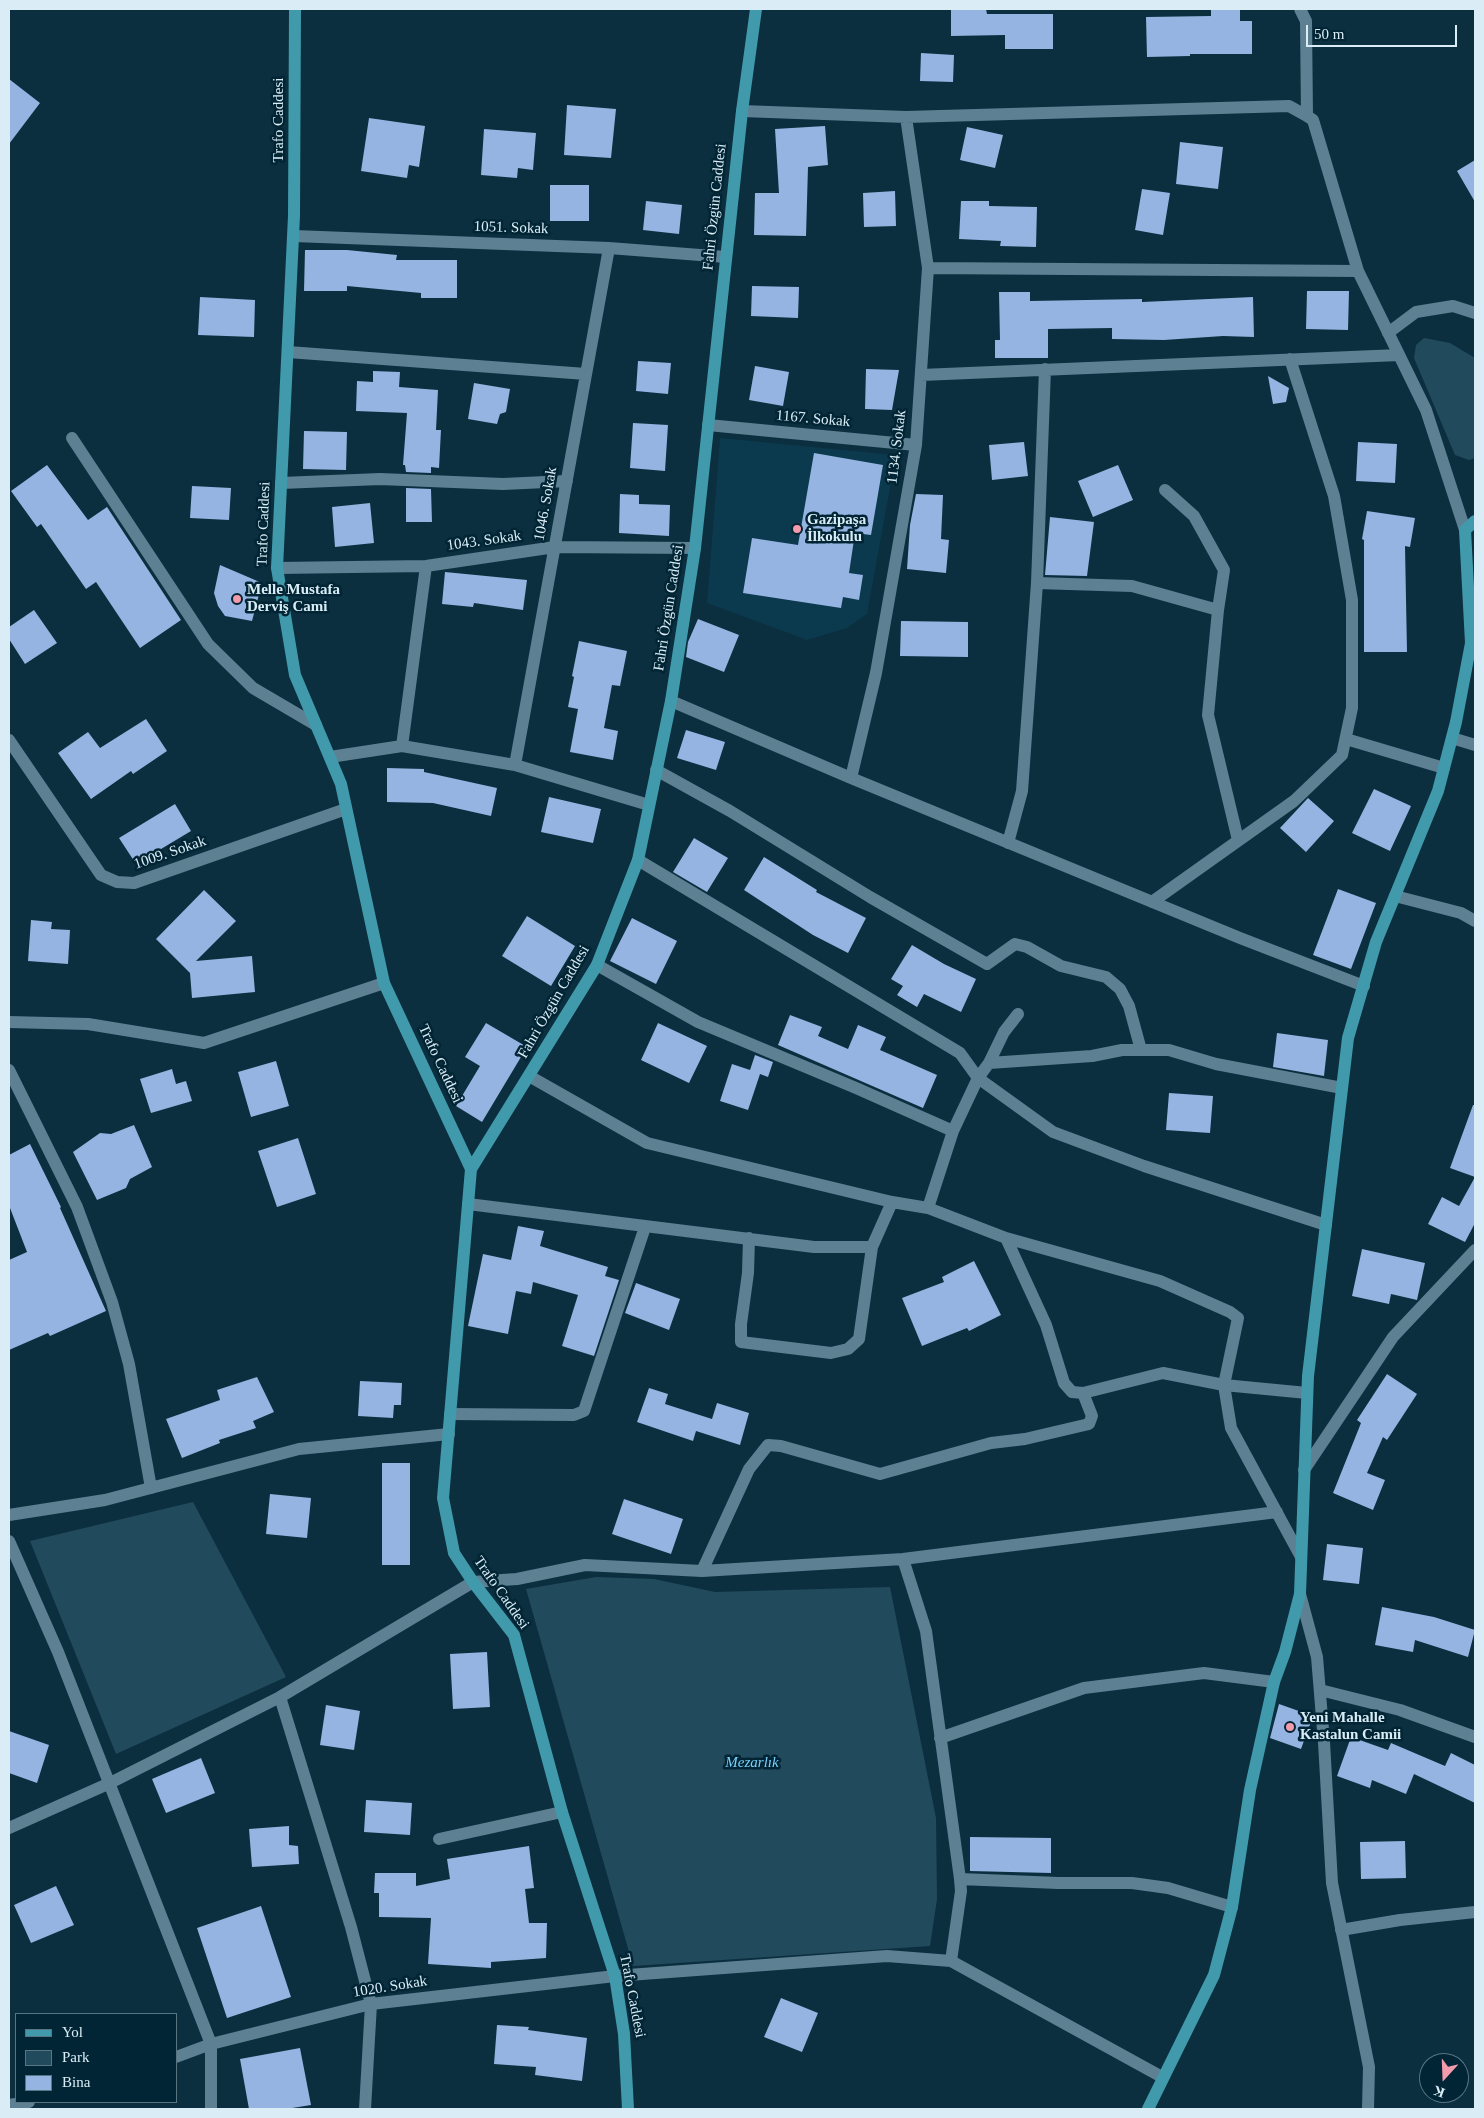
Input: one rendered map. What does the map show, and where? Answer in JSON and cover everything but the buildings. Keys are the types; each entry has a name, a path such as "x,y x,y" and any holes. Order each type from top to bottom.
{"street":[{"name":"Trafo Caddesi","path":"295,9 294,236 278,568 295,676 341,784 384,983 471,1169 443,1498 454,1553 473,1582 514,1635 562,1812 614,1976 624,2034 628,2109"},
{"name":"Fahri Özgün Caddesi","path":"471,1169 597,965 638,860 671,701 695,548 742,111 756,9"},
{"path":"1300,9 1306,22 1307,116"},
{"path":"742,111 906,117 1290,106 1313,120 1358,271 1426,410 1465,530 1471,643 1452,738 1438,791 1376,942 1348,1038 1308,1392 1300,1594 1285,1652 1274,1682 1250,1790 1232,1907 1214,1975 1162,2077 1148,2109"},
{"name":"1134. Sokak","path":"851,778 876,673 916,445 928,268 906,117"},
{"name":"1051. Sokak","path":"294,236 609,248 726,257"},
{"name":"1046. Sokak","path":"516,765 609,248"},
{"path":"928,268 1358,271"},
{"path":"1388,332 1416,312 1453,306 1475,313"},
{"path":"288,352 586,374"},
{"path":"921,375 1399,355"},
{"path":"1152,902 1294,801 1342,755 1352,708 1352,600 1334,496 1290,359"},
{"path":"1008,843 1022,792 1036,583 1045,369"},
{"name":"1167. Sokak","path":"708,425 916,445"},
{"path":"72,438 208,644 253,688 316,725"},
{"path":"282,483 380,479 503,484 567,480"},
{"path":"1165,490 1194,516 1224,570 1218,610 1208,715 1238,840"},
{"path":"1465,530 1475,521"},
{"name":"1043. Sokak","path":"278,568 426,566 555,547 695,548"},
{"path":"402,746 426,566"},
{"path":"1036,583 1132,586 1218,610"},
{"path":"671,701 1008,843 1364,986"},
{"path":"1452,738 1475,745"},
{"path":"1346,739 1444,768"},
{"name":"1009. Sokak","path":"9,740 101,875 117,882 134,883 346,809"},
{"path":"330,758 402,746 516,765 649,805"},
{"path":"656,770 730,811 870,896 988,964 1015,944 1026,947 1061,966 1106,977 1120,989 1129,1006 1141,1050"},
{"path":"638,860 960,1053 978,1078 1053,1132 1144,1166 1326,1224"},
{"path":"1396,896 1461,913 1475,920"},
{"path":"597,965 698,1022 953,1131"},
{"path":"9,1022 88,1024 204,1043 384,983"},
{"path":"928,1208 953,1131 978,1078 989,1063 1004,1032 1018,1014"},
{"path":"989,1063 1092,1056 1122,1050 1169,1050 1216,1064 1342,1088"},
{"path":"9,1070 77,1207 112,1302 130,1364 151,1488"},
{"path":"529,1076 647,1143 892,1202 928,1208 1006,1238 1160,1281 1230,1312 1238,1318 1224,1385 1231,1428 1301,1557"},
{"path":"749,1238 748,1273 741,1324 741,1342 831,1352 848,1349 859,1338 872,1247 892,1202"},
{"path":"468,1204 814,1247 872,1247"},
{"path":"450,1414 574,1415 584,1411 645,1227"},
{"path":"1006,1238 1046,1325 1064,1383 1072,1392 1083,1393 1163,1373 1224,1385 1308,1392"},
{"path":"1304,1470 1392,1337 1475,1250"},
{"path":"702,1571 749,1469 768,1445 781,1446 880,1474 991,1442 1025,1439 1089,1424 1092,1416 1083,1393"},
{"path":"9,1515 105,1500 299,1449 449,1434"},
{"path":"9,1828 110,1783 280,1698 473,1582 518,1579 585,1565 702,1571 903,1559 1277,1512"},
{"path":"9,1541 58,1652 211,2044 211,2109"},
{"path":"903,1559 926,1631 960,1879 961,1891 951,1961 1162,2077"},
{"path":"1300,1594 1317,1657 1332,1884 1369,2067 1368,2109"},
{"path":"940,1738 1084,1688 1204,1673 1274,1682"},
{"path":"1320,1690 1400,1710 1475,1737"},
{"path":"280,1698 351,1927 371,2004 365,2109"},
{"path":"439,1839 562,1812"},
{"path":"960,1879 1058,1883 1132,1883 1168,1888 1232,1907"},
{"path":"1341,1930 1400,1920 1475,1912"},
{"name":"1020. Sokak","path":"178,2056 211,2044 371,2004 614,1976 887,1956 951,1961"},
{"path":"9,2105 23,2103"}],"shaded area":[{"name":"Gazipaşa İlkokulu","path":"720,438 896,455 867,614 847,628 807,640 707,603"}],"green space":[{"path":"1424,338 1450,343 1475,358 1475,458 1469,460 1455,455 1414,358 1416,345"},
{"path":"193,1502 286,1677 116,1754 30,1541"},
{"name":"Mezarlık","path":"596,1577 654,1579 715,1592 890,1587 936,1818 937,1899 930,1946 633,1966 526,1589"}],"place":[{"name":"Gazipaşa İlkokulu","path":"797,529"},
{"name":"Melle Mustafa Derviş Cami","path":"237,599"},
{"name":"Yeni Mahalle Kastalun Camii","path":"1290,1727"}]}
